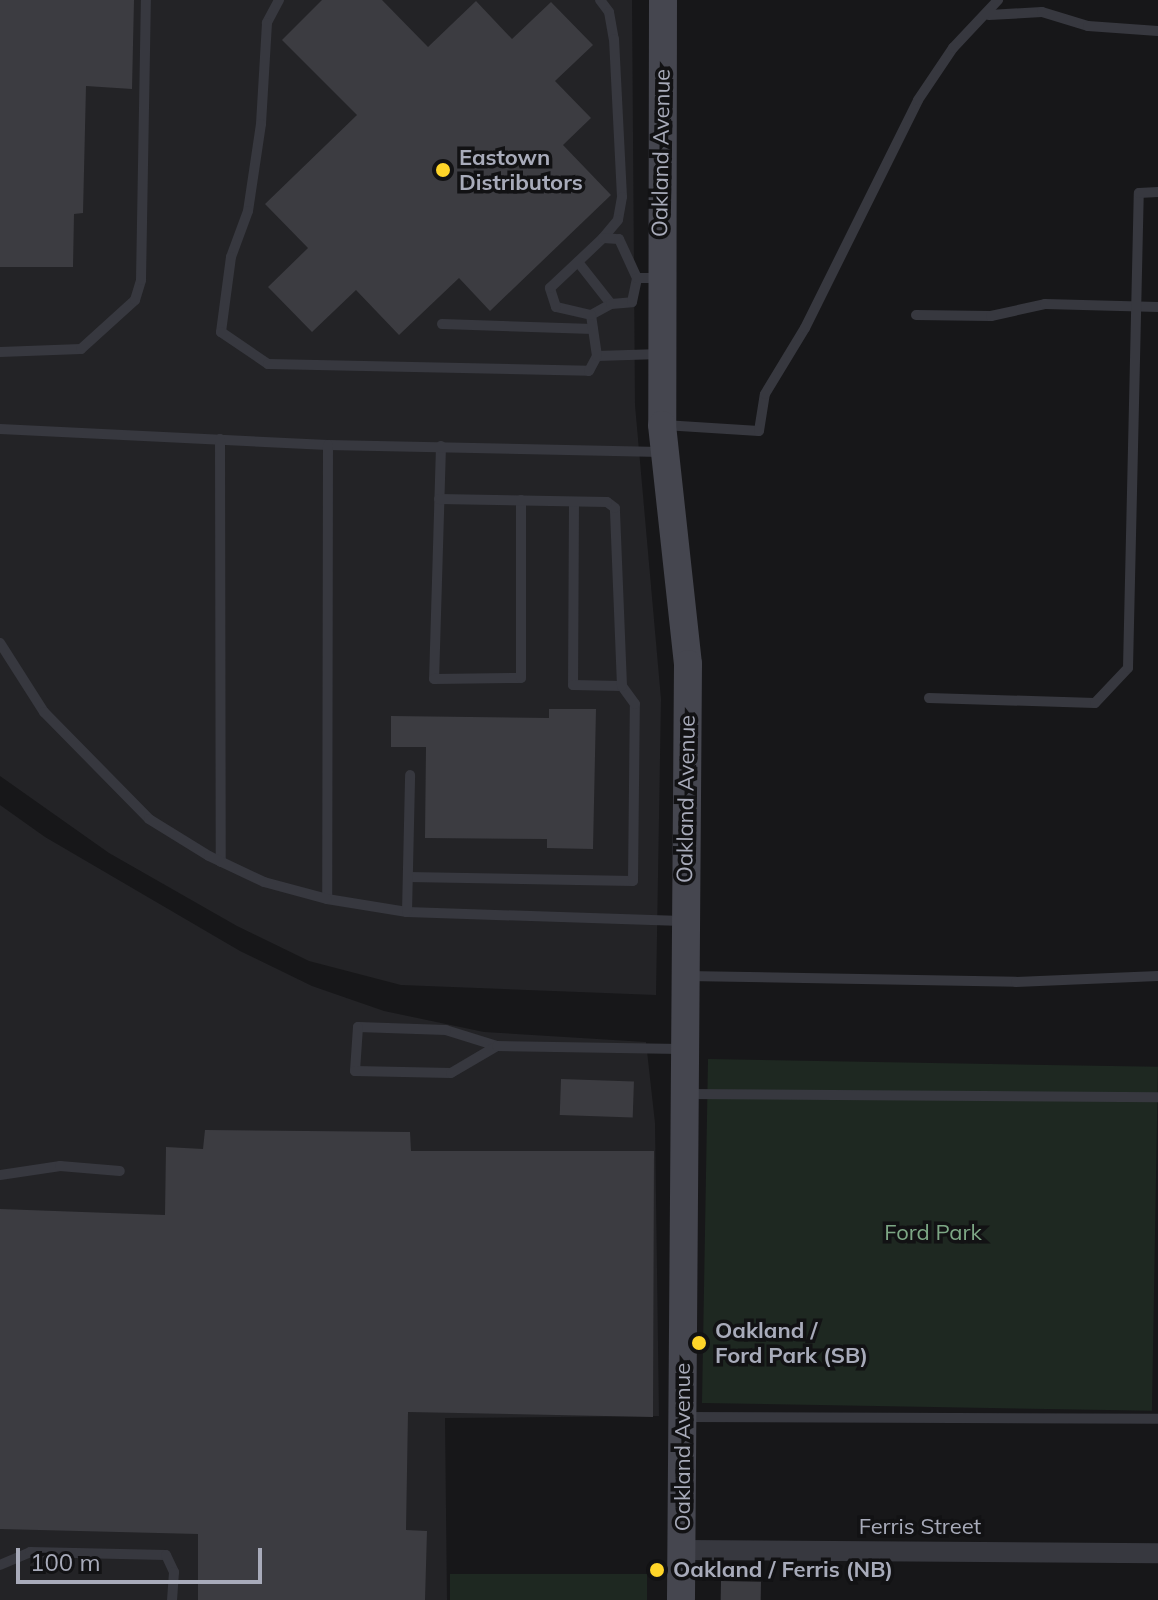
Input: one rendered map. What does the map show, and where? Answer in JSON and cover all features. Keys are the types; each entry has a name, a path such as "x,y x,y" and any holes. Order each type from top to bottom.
{"street":[{"name":"Oakland Avenue","path":"663,0 648,278 662,354 663,438 688,664 681,1600"},
{"name":"Ferris Street","path":"682,1550 1158,1553"}],"lane":[{"path":"0,352 81,349 135,300 141,280 146,0"},
{"path":"279,0 267,23 261,124 248,211 231,257 221,332 268,364 589,371 597,356 591,315"},
{"path":"600,0 609,12 614,39 621,182 618,220 550,288 556,307 591,315 611,304 632,302 648,278 619,239 603,238"},
{"path":"0,429 328,445 441,446 663,438 759,431 765,394 805,328 918,100 953,48 989,15 998,0"},
{"path":"989,15 1042,12 1088,26 1158,31"},
{"path":"929,698 1095,703 1128,668 1139,193 1158,192"},
{"path":"578,262 611,304"},
{"path":"916,315 991,316 1045,304 1158,307"},
{"path":"442,324 593,329"},
{"path":"597,356 662,354"},
{"path":"220,439 221,862"},
{"path":"327,899 328,445"},
{"path":"441,446 434,679 521,678 521,500"},
{"path":"408,877 633,881 635,704 622,686 617,516 607,502 439,499"},
{"path":"574,502 573,685 622,686"},
{"path":"0,643 44,712 90,764 149,819 221,862 264,882 327,899 407,912 684,921"},
{"path":"407,912 410,775"},
{"path":"684,976 1016,982 1158,976"},
{"path":"497,1046 451,1073 355,1071 358,1027 446,1030 497,1046 683,1049"},
{"path":"683,1094 1158,1097"},
{"path":"0,1175 60,1166 120,1171"},
{"path":"683,1417 1158,1419"},
{"path":"0,1565 30,1552 166,1555 174,1572 172,1600"}],"shaded area":[{"path":"0,0 632,0 635,405 661,699 656,995 401,985 309,961 237,926 109,853 0,776"},
{"path":"0,805 45,837 240,951 312,986 384,1011 484,1032 646,1042 655,1123 659,1416 445,1418 447,1600 0,1600"}],"green space":[{"name":"Ford Park","path":"708,1059 1158,1067 1152,1411 702,1403"},
{"path":"450,1574 647,1574 647,1600 450,1600"}],"building":[{"path":"0,0 134,0 132,89 86,86 83,213 74,214 73,267 0,267"},
{"name":"Eastown Distributors","path":"322,0 382,0 428,47 476,1 512,39 551,2 593,45 555,81 591,118 563,145 611,195 490,311 459,278 399,335 356,290 312,332 268,287 308,248 265,204 357,115 282,40"},
{"path":"549,709 596,709 593,849 547,848 547,839 425,838 426,747 391,747 391,716 549,718"},
{"path":"561,1079 634,1082 633,1118 560,1115"},
{"path":"205,1130 410,1132 411,1151 654,1151 653,1417 408,1412 406,1530 427,1531 425,1600 198,1600 198,1534 0,1529 0,1209 165,1215 166,1147 203,1149"},
{"path":"721,1581 761,1582 761,1600 721,1600"}],"place":[{"name":"Eastown Distributors","path":"443,170"},
{"name":"Oakland / Ford Park (SB)","path":"699,1343"},
{"name":"Oakland / Ferris (NB)","path":"657,1570"}]}
